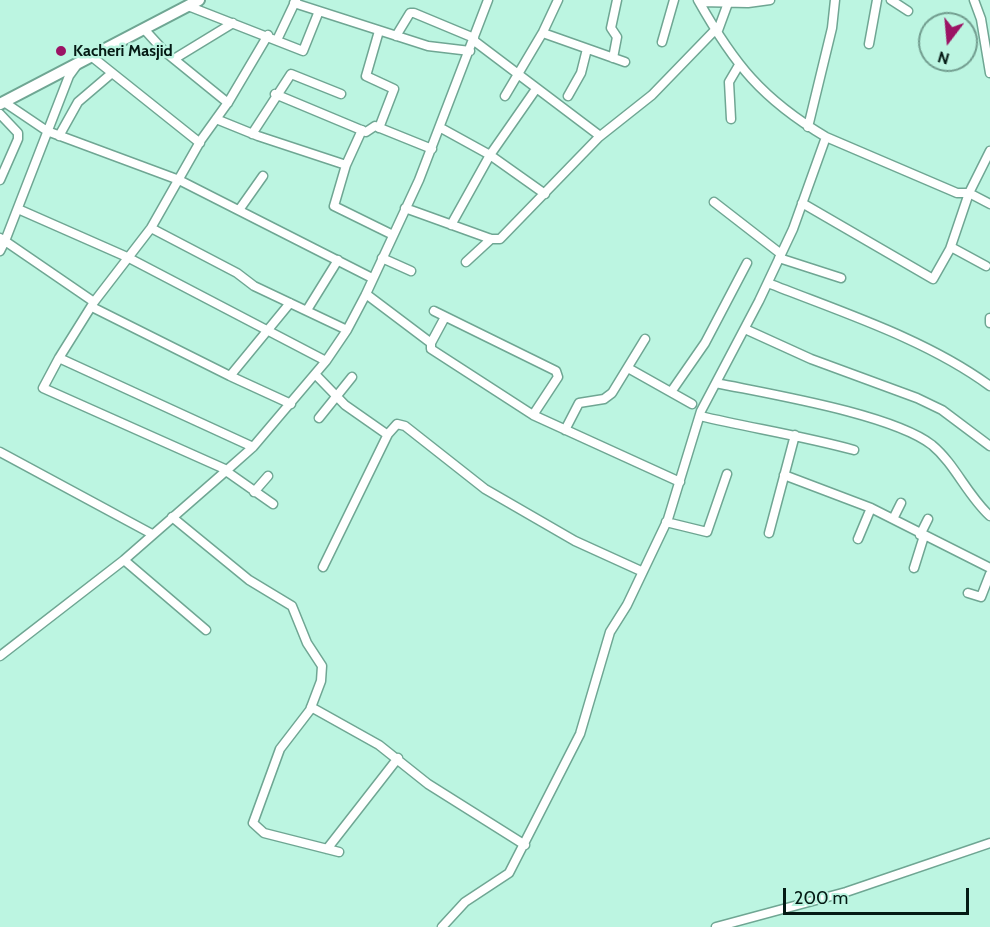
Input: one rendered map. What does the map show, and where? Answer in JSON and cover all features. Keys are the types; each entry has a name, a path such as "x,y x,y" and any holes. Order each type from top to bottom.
{"main road":[{"path":"2,103 199,0"}],"street":[{"path":"0,656 124,560 252,447 326,361 347,330 366,294 432,149 488,0"},
{"path":"505,96 543,33 558,0"},
{"path":"613,58 616,37 611,28 617,0"},
{"path":"662,42 674,0"},
{"path":"699,1 728,3 770,0"},
{"path":"808,127 832,28 835,0"},
{"path":"868,44 877,0"},
{"path":"891,0 908,10"},
{"path":"974,0 986,19 990,73"},
{"path":"699,1 716,32 757,87 808,127 826,137 957,193 969,193 990,204"},
{"path":"273,504 226,470 43,388 93,304 151,228 200,143 273,38 295,2 428,46 470,51"},
{"path":"405,208 491,239 500,239 600,136 652,95 716,32 728,3"},
{"path":"188,6 303,51 320,11"},
{"path":"396,36 410,13 414,13 474,39 600,136"},
{"path":"174,59 233,22"},
{"path":"144,29 174,59 228,103"},
{"path":"379,31 366,76 394,89 379,128"},
{"path":"543,33 625,62"},
{"path":"568,96 581,73 586,49"},
{"path":"91,56 200,143"},
{"path":"0,251 69,76 79,63"},
{"path":"731,119 729,82 739,65"},
{"path":"59,136 78,102 112,73"},
{"path":"252,134 275,94 291,74 341,94"},
{"path":"451,225 490,155 536,89"},
{"path":"275,94 362,130 369,132 375,126 432,149"},
{"path":"2,103 47,131 179,180 372,278"},
{"path":"0,114 4,123 18,133 18,139 0,180"},
{"path":"4,123 21,114"},
{"path":"216,119 252,134 346,165"},
{"path":"441,128 490,155 545,194"},
{"path":"362,130 346,165 334,206 393,235"},
{"path":"442,927 465,902 509,873 585,724 604,644 627,605 666,522 700,416 768,283 802,203 826,137"},
{"path":"802,203 930,279 935,278 951,247 969,193 990,151"},
{"path":"238,210 262,176"},
{"path":"714,202 780,256 841,278"},
{"path":"18,209 127,257 267,333 326,361"},
{"path":"151,228 290,303 307,309 347,330"},
{"path":"466,262 491,239"},
{"path":"3,240 93,304 230,376 291,404"},
{"path":"951,247 986,266"},
{"path":"382,258 411,272"},
{"path":"307,309 338,260"},
{"path":"671,392 705,343 747,263"},
{"path":"768,283 907,339 962,366 990,386"},
{"path":"366,294 431,343"},
{"path":"230,376 290,303"},
{"path":"434,311 559,374 533,415"},
{"path":"445,317 431,343 431,349 533,415 680,482"},
{"path":"990,318 990,323"},
{"path":"745,329 811,359 917,398 942,410 990,446"},
{"path":"565,430 579,403 608,397 645,339"},
{"path":"59,358 252,447"},
{"path":"628,368 692,404"},
{"path":"315,374 337,396 388,435"},
{"path":"319,418 352,377"},
{"path":"716,383 857,415 918,437 935,449 976,503 990,516"},
{"path":"700,416 795,435 854,450"},
{"path":"322,567 388,435 397,424 405,426 484,489 566,537 641,571"},
{"path":"769,532 795,435"},
{"path":"0,452 153,534"},
{"path":"666,522 707,532 728,474"},
{"path":"784,475 872,508 990,568"},
{"path":"254,492 268,476"},
{"path":"893,519 902,503"},
{"path":"858,539 872,508"},
{"path":"172,517 249,580 292,606 307,643 322,666 321,681 311,707 280,749 254,823 264,833 339,852"},
{"path":"914,568 928,519"},
{"path":"124,560 206,630"},
{"path":"968,593 983,596 990,574"},
{"path":"311,707 350,727 398,758 428,784 525,845"},
{"path":"327,849 398,758"},
{"path":"716,927 846,892 990,843"}],"place":[{"name":"Kacheri Masjid","path":"61,51"}]}
